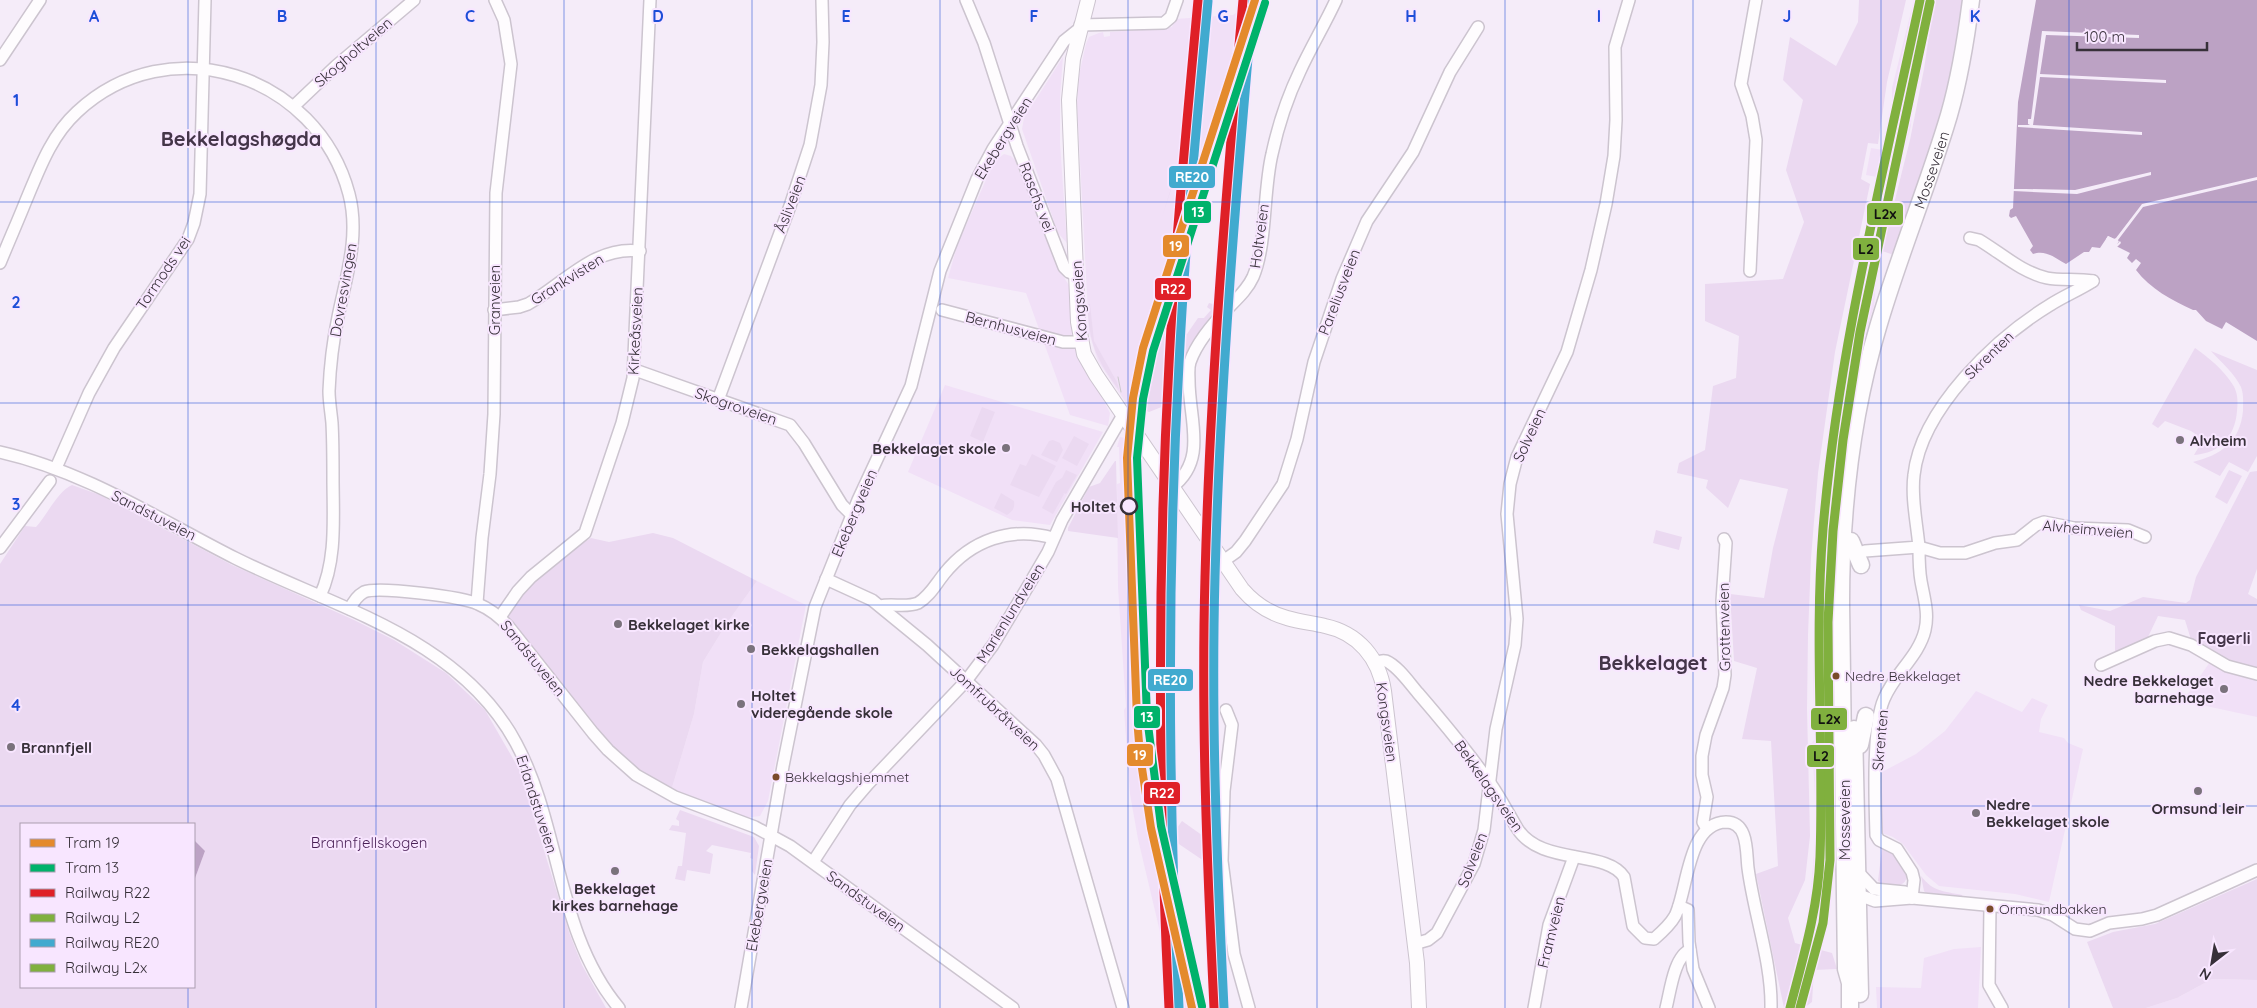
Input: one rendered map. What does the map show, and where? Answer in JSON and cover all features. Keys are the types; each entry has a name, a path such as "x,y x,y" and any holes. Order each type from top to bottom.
{"highway":[{"name":"Mosseveien","path":"1850,1008 1850,983 1846,970 1841,569 1848,479 1871,350 1949,114 1961,63 1971,0"},
{"name":"Mosseveien","path":"1853,452 1856,479 1851,541 1851,620 1856,757 1860,1008"},
{"path":"1851,541 1863,558"},
{"path":"1856,757 1865,730 1866,716"},
{"path":"1844,851 1853,886 1858,895"},
{"path":"1850,983 1852,964 1858,950"}],"main road":[{"name":"Ekebergveien","path":"1080,27 1088,0"},
{"name":"Kongsveien","path":"1080,27 1070,77 1068,110 1081,342 1091,367 1242,589 1259,605 1289,619 1325,626 1348,634 1365,648 1375,663 1384,690 1414,944 1419,1008"}],"street":[{"path":"0,60 40,0"},
{"name":"Tormods vei","path":"56,468 89,393 114,348 136,313 179,255 190,235 200,194 205,0"},
{"name":"Skogholtveien","path":"294,106 336,66 414,0"},
{"name":"Granveien","path":"477,603 494,414 496,193 511,64 504,20 495,0"},
{"name":"Kirkeåsveien","path":"500,617 509,602 531,577 585,533 622,423 635,370 650,0"},
{"name":"Åsliveien","path":"718,400 790,206 810,146 821,85 822,0"},
{"name":"Raschs vei","path":"966,0 984,43 1010,125 1064,267 1076,275"},
{"path":"1080,27 1164,23 1171,17 1177,0"},
{"name":"Holtveien","path":"1172,487 1184,475 1194,450 1195,436 1189,388 1189,364 1193,353 1210,329 1246,290 1254,277 1260,245 1265,189 1275,142 1300,71 1336,0"},
{"name":"Solveien","path":"1414,944 1428,940 1437,933 1474,864 1486,824 1488,781 1496,729 1515,645 1517,619 1507,514 1510,484 1517,457 1567,352 1589,279 1606,204 1614,156 1616,120 1615,47 1628,0"},
{"path":"1750,271 1756,140 1752,116 1741,84 1756,0"},
{"name":"Ekebergveien","path":"740,1008 810,623 852,515 911,386 936,285 956,227 983,165 1067,38 1080,27"},
{"name":"Pareliusveien","path":"1222,562 1236,552 1245,541 1283,484 1298,439 1314,362 1327,319 1345,271 1368,221 1412,152 1450,72 1478,27"},
{"name":"Dovresvingen","path":"0,263 38,170 56,138 78,111 105,90 132,78 162,71 204,70 224,73 256,82 294,106 317,131 337,162 349,197 353,225 351,256 336,327 331,366 329,393 334,452 333,528 327,580 320,596"},
{"name":"Skrenten","path":"1912,898 1914,880 1912,872 1898,850 1878,840 1876,835 1877,750 1879,724 1884,699 1893,682 1921,643 1925,632 1926,612 1920,573 1913,477 1920,447 1933,419 1964,379 2008,335 2049,305 2093,281 2079,278 2056,279 2033,274 1979,240 1970,238"},
{"name":"Grankvisten","path":"494,310 501,311 528,304 597,256 611,251 640,251"},
{"name":"Bernhusveien","path":"942,310 1063,342 1081,342"},
{"name":"Skogroveien","path":"635,370 790,424 822,470 842,505 852,515"},
{"name":"Marienlundveien","path":"813,862 850,806 868,784 966,680 1007,623 1062,520 1123,415"},
{"name":"Sandstuveien","path":"0,452 56,468 91,482 249,564 350,610 357,597 372,590 452,597 477,603 500,617 593,733 631,771 675,798 771,835 813,862 1013,1008"},
{"path":"0,548 50,480"},
{"name":"Alvheimveien","path":"1918,547 1940,553 1965,554 1995,542 2017,540 2036,524 2044,522 2074,528 2128,530 2145,537"},
{"path":"880,606 918,603 961,555 983,542 1001,536 1024,534 1053,538"},
{"name":"Grottenveien","path":"1707,829 1703,822 1707,797 1702,775 1702,756 1706,735 1723,688 1725,675 1722,602 1726,543 1724,539"},
{"path":"1863,558 1918,547"},
{"name":"Jomfrubråtveien","path":"826,579 866,597 880,606 966,680 1036,745 1044,755 1054,772 1123,1008"},
{"name":"Erlandstuveien","path":"350,610 405,637 449,665 482,696 507,728 532,780 580,942 599,981 618,1008"},
{"path":"2101,665 2155,640 2169,638 2191,645 2227,666 2257,674"},
{"name":"Bekkelagsveien","path":"1375,663 1387,662 1408,682 1488,781 1519,831 1527,839 1545,850 1608,865 1620,871 1624,877 1633,926 1645,938 1654,939 1664,931 1674,917 1692,855 1700,837 1707,829"},
{"path":"1226,710 1232,725 1224,791 1222,861 1232,944 1249,1008"},
{"path":"1707,829 1718,823 1730,822 1739,827 1745,837 1751,895 1770,991 1771,1008"},
{"name":"Framveien","path":"1534,1008 1549,925 1574,857"},
{"path":"1858,895 1875,901 1912,898 2038,910 2053,915 2075,929 2090,931 2108,923 2142,919 2157,915 2257,870"},
{"path":"1858,874 1874,888"},
{"path":"1858,895 1874,888 1905,892 1912,898"},
{"path":"1678,906 1688,910 1693,969 1709,1008"},
{"path":"1990,906 1990,985 2002,1008"},
{"path":"1666,1008 1675,971 1681,956 1690,950"}],"shaded area":[{"path":"1914,0 1931,0 1912,93 1911,126 1896,178 1878,254 1874,306 1853,374 1843,441 1841,479 1834,528 1829,621 1829,709 1833,779 1832,865 1826,912 1823,911 1817,941 1804,937 1808,925 1815,841 1812,743 1815,739 1813,677 1816,576 1824,477 1842,351 1877,177 1866,175 1871,148 1883,150 1892,107 1892,88"},
{"path":"2036,0 2257,0 2257,341 2226,322 2222,329 2206,321 2196,310 2162,293 2148,283 2136,270 2141,263 2136,259 2132,263 2127,258 2130,253 2116,246 2119,241 2108,236 2100,248 2092,247 2089,252 2084,252 2066,264 2047,254 2033,254 2030,250 2033,246 2016,216 2011,218 2009,216 2010,210 2013,208 2018,102"},
{"path":"1236,13 1256,20 1146,362 1135,416 1098,361 1089,333 1077,103 1079,75 1086,44 1089,37 1103,32 1104,37 1110,36 1110,32 1172,27 1175,19 1233,15"},
{"path":"1063,57 1060,97 1060,143 1067,243 1058,233 1022,129 1024,118"},
{"path":"1004,154 1011,156 1015,160 1058,268 1070,287 1073,340 1110,413 1108,426 1070,415 1026,293 948,278 957,246 988,175 996,160"},
{"name":"Bekkelaget skole","path":"945,385 1103,432 1050,525 1012,520 908,472"},
{"path":"1120,437 1126,438 1134,449 1130,452 1129,481 1133,481 1135,526 1140,528 1137,548 1146,769 1160,841 1198,1008 1178,1008 1138,839 1130,794 1118,587 1117,484 1120,483 1119,447 1117,447"},
{"name":"Holtet videregående skole","path":"757,581 806,605 768,801 760,816 745,818 671,791 694,714 703,662 727,623"},
{"name":"Nedre Bekkelaget barnehage","path":"2210,662 2257,677 2257,717 2183,701"},
{"name":"Nedre Bekkelaget skole","path":"1976,691 2022,712 2032,698 2048,705 2041,719 2039,732 2064,738 2068,743 2083,749 2049,902 2015,894 1939,886 1926,875 1903,844 1893,837 1882,833 1882,772 1916,754 1945,731"},
{"path":"195,841 205,851 195,878"},
{"path":"1981,947 1978,1008 1877,1008 1876,987 1921,988 1924,958 1954,949"},
{"path":"2212,979 2257,980 2257,1008 2146,1008 2177,998"}],"green space":[{"path":"1859,0 1906,0 1887,82 1878,144 1868,143 1861,179 1870,184 1835,352 1818,473 1811,558 1808,635 1807,709 1810,836 1805,880 1788,918 1795,943 1832,953 1837,969 1814,970 1812,1002 1804,1008 1784,1008 1756,874 1778,866 1771,741 1742,739 1757,668 1734,661 1730,594 1764,598 1773,548 1788,489 1740,479 1728,508 1706,488 1708,480 1677,473 1679,463 1705,450 1713,386 1736,378 1739,336 1705,321 1705,284 1783,279 1804,222 1786,170 1803,100 1783,80 1790,37 1836,66 1858,22"},
{"path":"1934,0 1963,0 1959,44 1946,107 1897,256 1882,251 1910,140 1924,69"},
{"path":"1203,87 1205,87 1162,217 1199,99 1193,97 1194,95 1200,97"},
{"path":"1226,288 1227,301 1184,366 1184,392 1164,406 1149,412 1138,407 1146,363 1158,323 1187,334 1198,318 1204,318 1211,310 1207,307 1209,303 1216,305 1222,290"},
{"path":"1087,304 1090,304 1094,341 1117,382 1119,390 1104,368 1095,350 1088,318"},
{"path":"2195,348 2216,364 2229,379 2236,391 2238,404 2233,429 2224,442 2211,451 2194,455 2201,443 2197,435 2165,421 2158,428 2152,424"},
{"path":"2211,351 2257,370 2257,456 2248,472 2229,462 2220,476 2193,462 2212,455 2227,446 2238,431 2243,411 2241,387 2232,373"},
{"path":"982,407 995,412 983,442 970,436"},
{"path":"1074,436 1089,444 1077,466 1062,458"},
{"path":"1053,440 1060,443 1063,450 1057,462 1041,455 1049,441"},
{"path":"1032,454 1056,466 1039,497 1010,485 1020,464 1026,466"},
{"path":"1115,461 1118,538 1068,531 1089,487 1100,483"},
{"path":"1066,470 1077,475 1066,494 1063,493 1053,514 1042,508 1056,482 1062,478"},
{"path":"2229,470 2242,476 2227,504 2215,497"},
{"path":"2257,471 2257,569 2248,594 2257,599 2257,671 2237,667 2192,643 2185,620 2158,616 2147,639 2115,655 2115,626 2081,610 2079,605 2110,611 2143,597 2186,603 2190,600 2196,577 2250,472"},
{"name":"Brannfjellskogen","path":"72,485 100,495 232,565 394,640 446,673 485,710 519,769 570,935 582,965 606,1008 0,1008 0,564 25,526 36,527 62,492"},
{"path":"1001,493 1014,501 1013,509 1007,515 994,508"},
{"path":"1656,530 1682,537 1679,550 1653,543"},
{"path":"653,533 673,538 757,581 727,623 703,662 694,714 671,791 638,770 606,741 505,613 542,569 591,538 609,542"},
{"path":"680,810 754,837 759,846 755,875 752,871 753,859 750,858 751,853 712,845 706,851 713,854 710,874 687,870 685,881 675,879 678,866 682,866 686,833 669,830 672,825 679,826 679,821 676,819"},
{"path":"1182,821 1213,843 1204,861 1170,838"},
{"path":"1882,848 1898,859 1905,871 1905,882 1898,886 1880,885 1878,881"},
{"path":"1921,876 1934,888 1962,895 1964,900 1928,896 1924,891"},
{"path":"2257,879 2257,980 2212,979 2177,998 2146,1008 2113,1008 2087,942 2113,932 2155,924"}],"pier":[{"path":"2042,31 2139,35 2139,38 2046,35 2040,74 2166,80 2166,83 2040,77 2033,125 2142,132 2142,135 2018,127 2018,125 2030,125 2028,124 2028,119 2031,119"},
{"path":"2151,172 2151,175 2077,194 2013,191 2013,189 2075,190"},
{"path":"2257,177 2257,180 2143,207 2118,240 2117,244 2120,241 2121,243 2116,248 2113,246 2115,242 2106,239 2108,236 2116,238 2142,204"}],"tram line":[{"name":"19","path":"1192,1008 1151,828 1140,755 1127,458 1133,398 1143,348 1255,0"},
{"name":"13","path":"1202,1006 1161,826 1147,717 1137,458 1143,399 1153,351 1265,3"},
{"path":"1118,377 1121,392"}],"rail line":[{"name":"R22","path":"1169,1008 1161,766 1162,525 1175,273 1198,0"},
{"name":"R22","path":"1214,1008 1204,739 1207,505 1225,216 1243,0"},
{"name":"L2","path":"1790,1008 1809,933 1819,876 1821,816 1820,570 1830,462 1839,395 1863,263 1920,0"},
{"name":"RE20","path":"1179,1007 1171,766 1172,525 1185,273 1208,1"},
{"name":"RE20","path":"1224,1008 1214,739 1217,505 1235,217 1253,1"},
{"name":"L2x","path":"1800,1008 1823,923 1830,860 1828,622 1833,531 1843,440 1860,332 1930,2"}],"place":[{"name":"Alvheim","path":"2180,440"},
{"name":"Bekkelaget skole","path":"1006,448"},
{"name":"Holtet","path":"1129,506"},
{"name":"Bekkelaget kirke","path":"618,624"},
{"name":"Bekkelagshallen","path":"751,649"},
{"name":"Nedre Bekkelaget","path":"1836,676"},
{"name":"Nedre Bekkelaget barnehage","path":"2224,689"},
{"name":"Holtet videregående skole","path":"741,704"},
{"name":"Brannfjell","path":"11,747"},
{"name":"Bekkelagshjemmet","path":"776,777"},
{"name":"Ormsund leir","path":"2198,791"},
{"name":"Nedre Bekkelaget skole","path":"1976,813"},
{"name":"Bekkelaget kirkes barnehage","path":"615,871"},
{"name":"Ormsundbakken","path":"1990,909"}],"district":[{"name":"Bekkelagshøgda","path":"241,138"},
{"name":"Fagerli","path":"2224,638"},
{"name":"Bekkelaget","path":"1653,662"}]}
